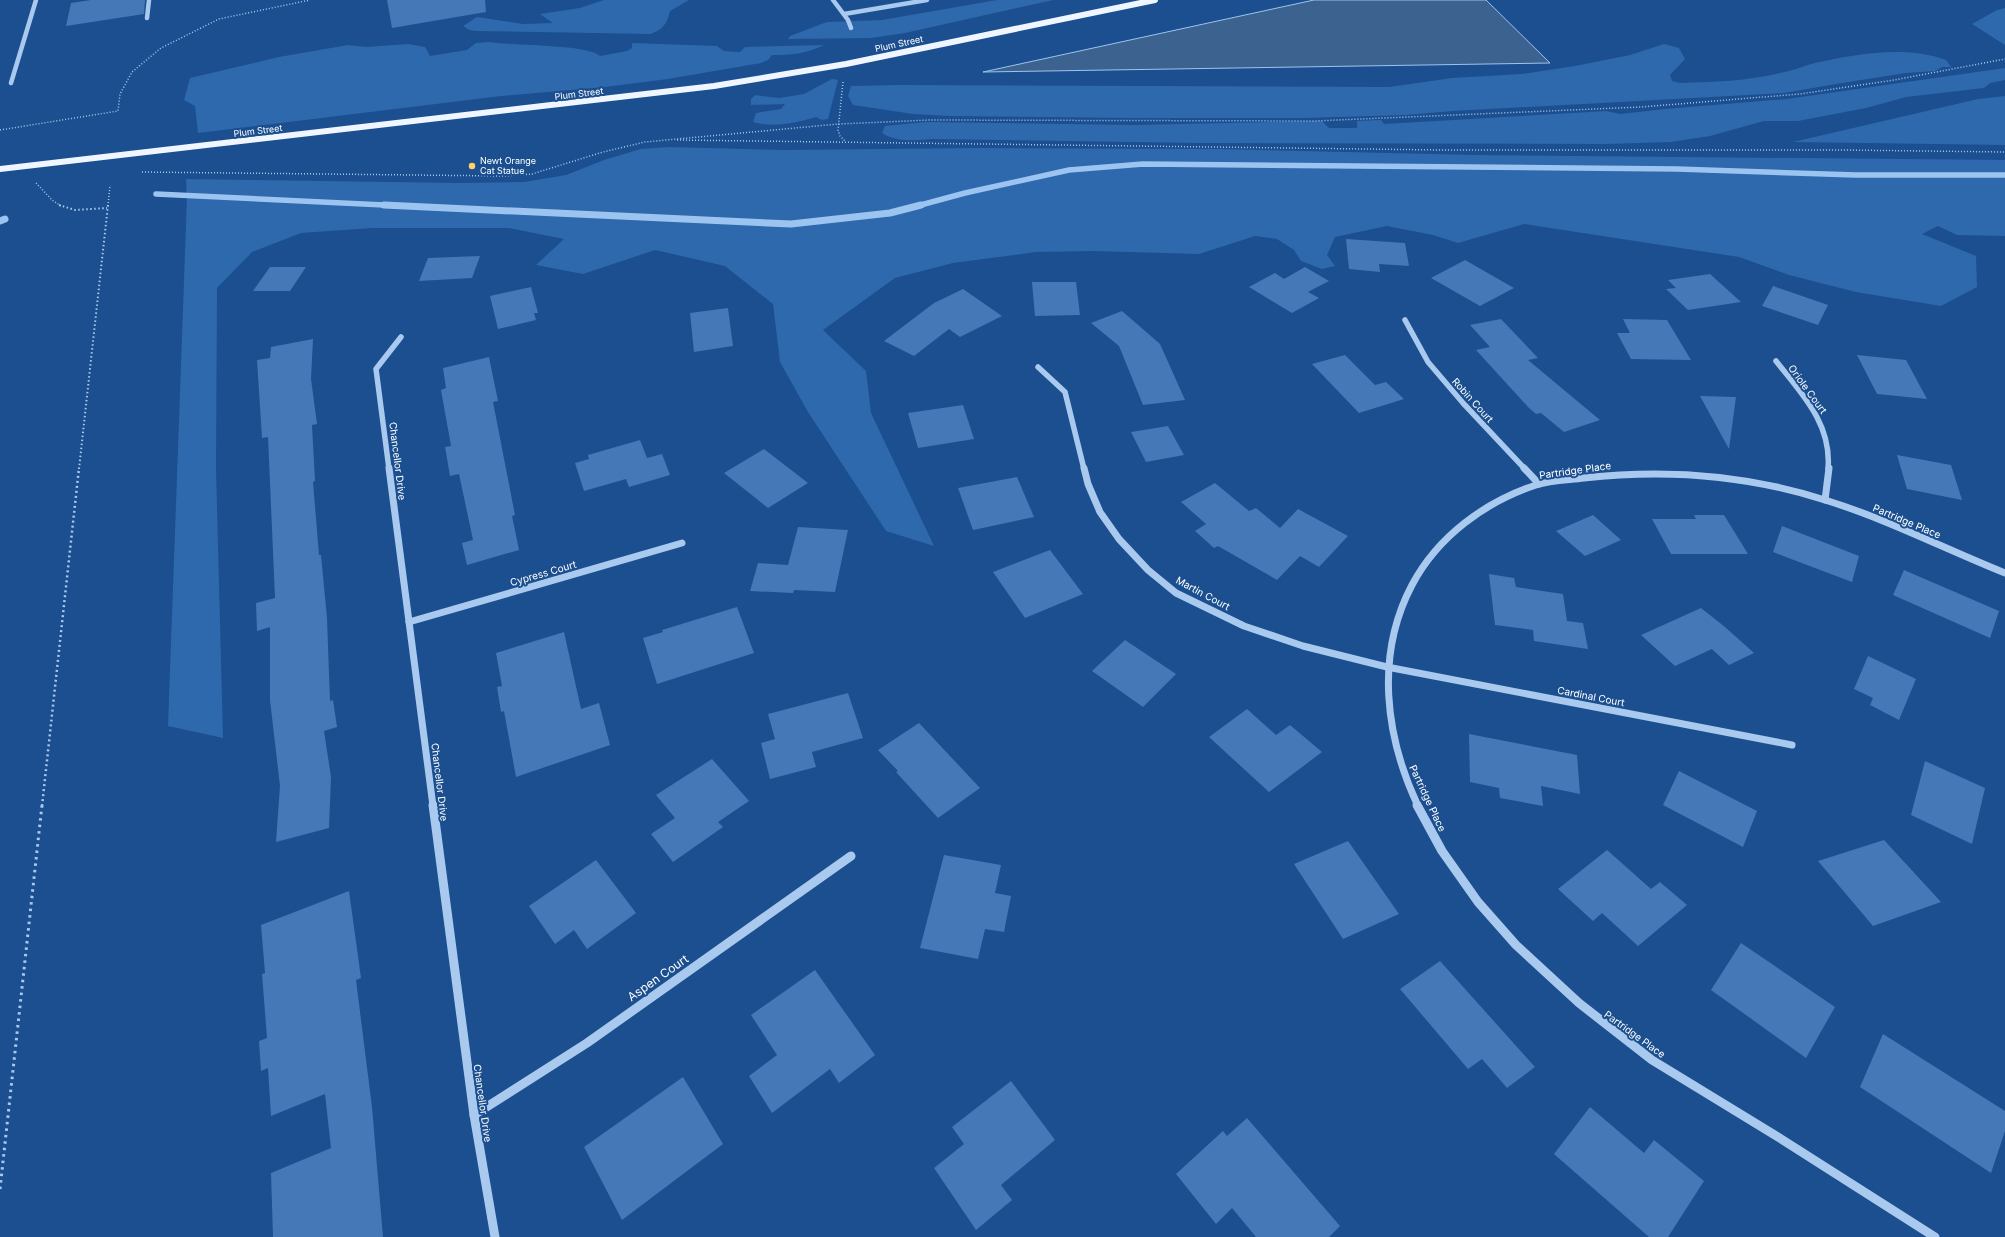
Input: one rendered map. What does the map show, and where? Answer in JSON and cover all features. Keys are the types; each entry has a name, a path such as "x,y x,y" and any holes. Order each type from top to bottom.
{"main road":[{"name":"Plum Street","path":"0,169 721,85 846,64 1155,0"}],"street":[{"path":"11,84 36,0"},
{"path":"147,18 149,0"},
{"path":"833,0 844,14 851,28"},
{"path":"844,14 927,0"},
{"name":"Robin Court","path":"1405,320 1428,362 1462,402 1539,484"},
{"name":"Chancellor Drive","path":"400,338 376,369 474,1114 495,1237"},
{"name":"Oriole Court","path":"1776,361 1809,402 1823,426 1829,451 1825,500"},
{"name":"Martin Court","path":"1038,367 1065,392 1088,484 1100,512 1119,540 1148,570 1176,593 1244,626 1303,646 1387,667"},
{"name":"Partridge Place","path":"1935,1237 1757,1123 1659,1064 1587,1011 1533,962 1487,912 1461,879 1428,826 1404,775 1391,727 1387,689 1387,667 1390,641 1401,602 1419,569 1443,540 1479,512 1500,500 1539,484 1598,476 1642,473 1688,475 1743,481 1792,491 1873,516 2005,573"},
{"name":"Cypress Court","path":"409,622 682,543"},
{"name":"Cardinal Court","path":"1387,667 1792,745"},
{"name":"Aspen Court","path":"474,1114 587,1043 851,856"}],"path":[{"path":"0,130 118,111 120,94 132,72 161,48 219,19 310,0"},
{"path":"138,172 504,176 532,174 629,146 660,141 838,124 931,120 1184,122 1314,121 1641,107 1800,94 1902,79 2005,59"},
{"path":"846,64 838,124 840,136 846,142"},
{"path":"660,141 1441,150 1843,150 2005,152"},
{"path":"34,179 36,184 67,210 80,211 107,208"},
{"path":"0,1189 110,185"}],"shaded area":[{"path":"604,0 689,0 670,11 664,26 651,34 476,31 469,30 463,26 477,17 523,24 553,23 540,14 580,8"},
{"path":"997,0 1053,0 905,33 871,38 788,39 790,36 827,22 882,20"},
{"path":"1314,0 1486,0 1550,63 983,72"},
{"path":"2005,8 2005,45 1972,24 1997,10"},
{"path":"489,42 565,47 592,52 600,56 627,51 632,48 632,43 717,46 724,51 740,52 745,47 824,45 798,53 772,55 768,60 761,63 668,79 605,87 501,96 198,133 195,106 184,100 190,78 279,57 348,45 366,47 408,44 425,47 430,56 467,50 476,43"},
{"path":"1664,44 1679,48 1685,59 1670,75 1672,81 1680,83 1717,82 1755,78 1784,72 1815,63 1881,52 1931,55 1946,60 1951,67 1942,67 1935,71 1906,73 1784,93 1453,111 1406,115 1304,118 949,116 913,114 853,105 848,96 851,86 897,85 1389,87 1452,78 1522,74 1575,66 1630,55"},
{"path":"2005,68 2005,80 1990,83 1984,88 1906,97 1866,108 1798,121 1764,121 1710,136 1671,142 1607,144 1199,143 934,139 901,140 882,133 885,126 926,122 1134,125 1322,121 1329,128 1357,128 1357,121 1381,120 1384,124 1606,111 1620,114 1787,99"},
{"path":"832,79 838,80 828,119 822,120 816,117 793,123 776,125 753,122 756,113 781,109 785,104 751,105 751,99 755,95 779,98 804,94"},
{"path":"2005,96 2005,145 1793,142 1978,99"},
{"path":"669,147 784,150 978,148 1219,149 1474,155 2005,160 2005,236 1957,235 1938,226 1922,234 1976,256 1977,287 1941,306 1856,292 1789,275 1739,257 1524,224 1458,243 1433,235 1387,226 1335,237 1327,255 1335,266 1322,269 1301,261 1294,250 1277,239 1255,236 1199,254 1093,251 1036,252 953,263 895,278 823,330 866,371 871,413 934,546 886,531 808,412 780,362 773,304 725,266 655,250 583,274 536,265 564,239 509,228 372,228 301,233 252,252 217,288 216,468 223,738 168,726 187,198 186,179 459,183 524,182 566,175 604,160 641,149"}],"building":[{"path":"91,0 145,0 144,14 66,26 71,3"},
{"path":"387,0 485,0 486,12 392,28"},
{"path":"1346,239 1405,243 1409,266 1379,264 1380,272 1349,269"},
{"path":"480,256 472,278 419,281 428,258"},
{"path":"1465,260 1514,288 1480,306 1431,278"},
{"path":"270,267 306,267 290,291 253,291"},
{"path":"1305,267 1329,281 1308,292 1319,298 1292,313 1249,287 1275,273 1284,279"},
{"path":"1710,274 1741,302 1688,310 1666,289 1676,288 1668,280"},
{"path":"1032,282 1076,282 1080,315 1035,316"},
{"path":"1773,286 1828,305 1818,325 1762,306"},
{"path":"531,287 538,313 534,313 536,320 498,329 490,296"},
{"path":"963,289 1002,316 960,337 949,329 914,356 884,341 934,303"},
{"path":"728,308 733,346 694,352 690,313"},
{"path":"1122,311 1160,344 1185,400 1143,405 1119,346 1091,323"},
{"path":"1501,319 1538,358 1528,360 1600,420 1564,432 1541,413 1536,414 1529,408 1476,350 1490,347 1470,325"},
{"path":"1623,319 1667,320 1691,360 1631,359 1617,333 1630,333"},
{"path":"313,339 311,379 317,424 312,425 315,481 313,482 319,555 321,555 327,618 330,701 333,700 337,727 324,731 331,777 329,828 276,842 280,786 270,700 270,627 257,631 256,603 275,598 268,437 262,438 257,360 270,358 271,347"},
{"path":"1345,355 1375,385 1386,382 1404,399 1359,413 1312,364"},
{"path":"1857,355 1906,360 1927,399 1877,394"},
{"path":"489,357 498,401 493,402 515,515 512,516 519,550 467,565 462,543 473,540 459,474 450,476 445,447 451,446 441,390 446,388 443,368"},
{"path":"1700,396 1736,397 1729,449"},
{"path":"963,405 974,439 918,448 908,413"},
{"path":"1168,426 1184,455 1146,462 1131,432"},
{"path":"640,440 647,458 662,454 670,475 629,487 626,479 584,491 575,463 589,459 588,455"},
{"path":"764,449 808,483 768,508 724,473"},
{"path":"1897,455 1951,465 1962,500 1907,489"},
{"path":"1017,477 1034,517 973,530 958,488"},
{"path":"1215,483 1249,511 1256,508 1280,528 1298,509 1348,536 1319,567 1300,556 1277,580 1218,546 1214,548 1195,531 1206,524 1181,502"},
{"path":"1593,515 1621,540 1585,556 1556,531"},
{"path":"1694,515 1724,515 1748,554 1671,554 1652,519 1696,519"},
{"path":"1782,526 1859,556 1852,582 1773,552"},
{"path":"798,527 848,530 835,592 794,590 793,593 750,591 758,563 788,565"},
{"path":"1050,550 1083,594 1025,618 993,572"},
{"path":"1904,570 1999,611 1990,638 1893,595"},
{"path":"1489,574 1514,578 1516,587 1563,594 1567,621 1583,623 1588,649 1534,641 1533,630 1495,625"},
{"path":"737,607 754,653 657,684 643,638 663,632 662,630"},
{"path":"1701,608 1754,653 1729,665 1712,649 1675,666 1641,635"},
{"path":"564,632 581,709 599,703 610,745 516,777 504,711 501,712 497,687 502,686 496,653"},
{"path":"1125,640 1176,674 1143,707 1092,671"},
{"path":"1868,656 1916,679 1899,720 1870,705 1873,698 1854,689"},
{"path":"848,693 863,738 812,752 816,767 770,779 761,743 775,739 768,714"},
{"path":"1247,709 1276,735 1290,725 1322,752 1269,792 1209,737"},
{"path":"919,723 980,788 938,818 878,750"},
{"path":"1469,734 1577,755 1580,794 1541,786 1543,806 1500,798 1499,788 1470,782"},
{"path":"712,759 749,801 718,822 723,827 673,862 651,834 675,818 656,795"},
{"path":"1925,761 1985,788 1972,844 1911,815"},
{"path":"1679,771 1757,811 1743,847 1663,805"},
{"path":"1884,840 1941,902 1873,926 1818,861"},
{"path":"1348,841 1399,914 1343,939 1294,864"},
{"path":"1607,850 1651,889 1660,882 1687,905 1638,946 1602,913 1593,921 1558,889"},
{"path":"944,855 1001,865 995,893 1011,896 1004,932 985,929 978,959 920,948"},
{"path":"596,860 636,913 587,949 574,930 555,944 529,906"},
{"path":"349,891 361,978 356,980 372,1107 383,1237 273,1237 271,1173 331,1148 325,1094 271,1116 268,1068 261,1071 259,1041 267,1038 262,974 265,973 261,925"},
{"path":"1741,943 1835,1007 1806,1058 1711,990"},
{"path":"1440,961 1535,1067 1507,1088 1482,1059 1468,1069 1400,989"},
{"path":"815,970 875,1055 839,1083 830,1069 772,1113 749,1076 777,1055 751,1015"},
{"path":"1883,1034 2005,1111 2005,1131 1991,1173 1860,1087"},
{"path":"683,1077 723,1144 622,1220 584,1147"},
{"path":"1011,1081 1055,1140 1001,1185 1012,1200 976,1230 934,1168 964,1144 952,1127"},
{"path":"1590,1107 1644,1153 1654,1140 1704,1181 1668,1237 1649,1237 1554,1154"},
{"path":"1247,1118 1340,1226 1329,1237 1256,1237 1232,1208 1216,1224 1176,1174 1223,1131 1227,1136"}],"waterway":[{"path":"917,206 965,193 1069,170 1143,164 1677,169 1856,175 2005,175"},
{"path":"156,194 392,205"},
{"path":"384,205 392,205"},
{"path":"392,205 791,224 890,213 921,205"},
{"path":"392,205 405,206"},
{"path":"0,221 5,219"}],"place":[{"name":"Newt Orange Cat Statue","path":"472,166"}]}
